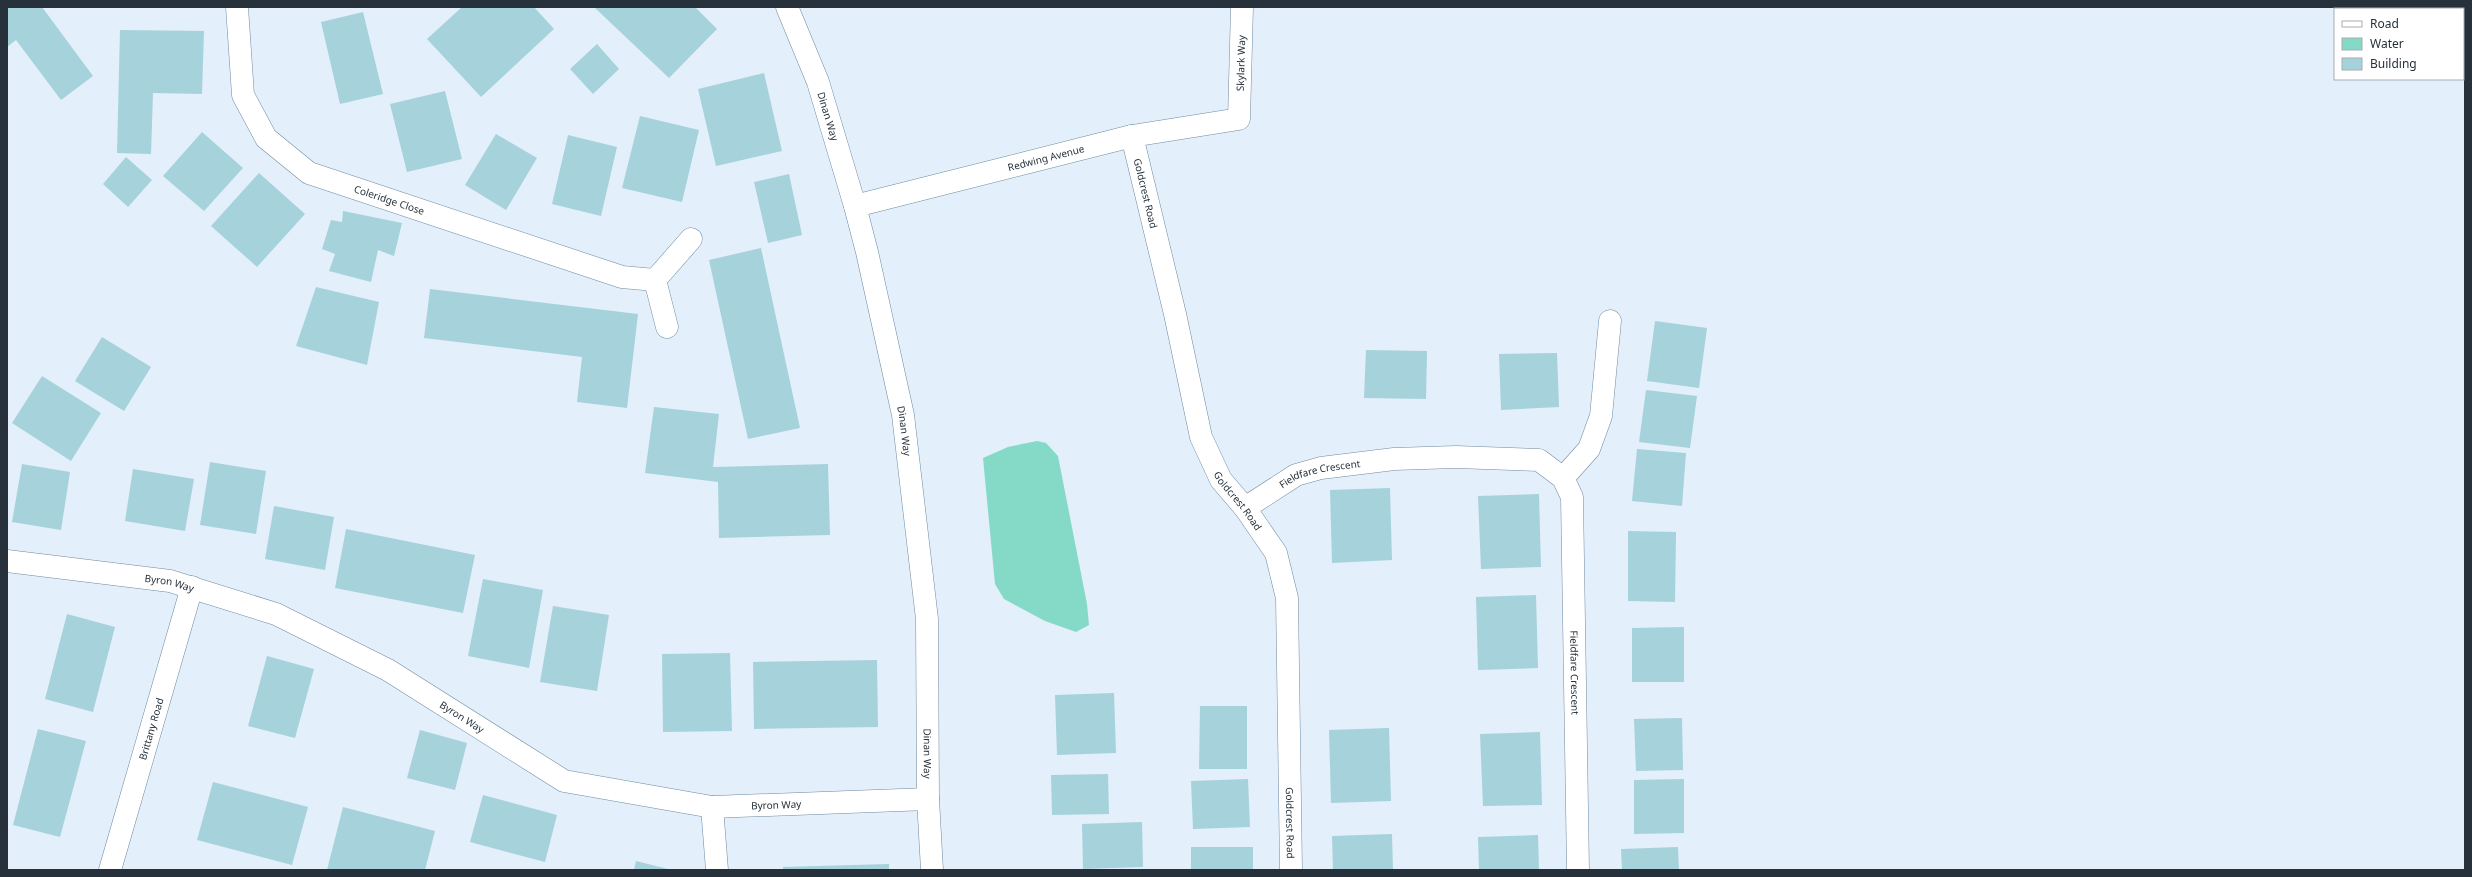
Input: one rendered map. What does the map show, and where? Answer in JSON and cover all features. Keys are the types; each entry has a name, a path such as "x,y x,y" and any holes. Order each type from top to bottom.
{"street":[{"name":"Coleridge Close","path":"237,7 243,95 266,138 309,173 622,277 655,280"},
{"name":"Dinan Way","path":"787,7 818,82 868,252 904,423 927,619 928,800 932,870"},
{"name":"Skylark Way","path":"1239,119 1242,7"},
{"name":"Redwing Avenue","path":"855,206 1132,136 1239,119"},
{"name":"Goldcrest Road","path":"1132,136 1175,314 1201,437 1221,480 1246,508 1276,553 1286,598 1291,870"},
{"path":"667,327 655,280 691,238"},
{"path":"1563,478 1589,449 1601,416 1610,321"},
{"name":"Fieldfare Crescent","path":"1246,508 1296,475 1321,468 1394,459 1456,458 1539,460 1563,478 1572,497 1578,870"},
{"name":"Byron Way","path":"7,561 170,581 276,614 388,670 564,781 712,807 928,800"},
{"name":"Brittany Road","path":"110,870 192,587"},
{"path":"712,807 717,870"}],"water":[{"path":"1037,441 1046,443 1058,456 1087,604 1089,625 1076,632 1045,621 1004,599 995,584 983,458 1008,447"}],"building":[{"path":"7,7 42,7 93,76 61,100 16,40 7,47"},
{"path":"462,7 534,7 554,29 481,97 427,39"},
{"path":"594,7 695,7 717,29 669,78"},
{"path":"363,12 383,94 340,104 321,22"},
{"path":"120,30 204,31 202,94 153,93 151,154 117,153"},
{"path":"597,44 619,69 593,94 570,69"},
{"path":"764,73 782,151 716,166 698,89"},
{"path":"445,91 462,159 407,172 390,104"},
{"path":"640,116 699,130 682,202 622,188"},
{"path":"202,132 243,168 204,211 163,176"},
{"path":"496,134 537,158 506,210 465,185"},
{"path":"568,135 617,147 601,216 552,204"},
{"path":"126,157 152,180 128,207 103,184"},
{"path":"259,173 305,214 257,267 211,226"},
{"path":"789,174 802,235 768,243 754,182"},
{"path":"343,211 402,223 394,256 378,250 371,282 329,271 335,254 322,249 331,220 342,222"},
{"path":"761,248 800,428 748,439 709,260"},
{"path":"316,287 379,302 367,365 296,346"},
{"path":"430,289 638,314 627,408 577,402 582,357 424,338"},
{"path":"1655,321 1707,328 1699,388 1647,381"},
{"path":"102,337 151,367 124,411 75,381"},
{"path":"1366,350 1427,351 1426,399 1364,398"},
{"path":"1557,353 1559,407 1501,410 1499,354"},
{"path":"42,376 101,413 71,461 12,423"},
{"path":"1646,390 1697,396 1690,448 1639,442"},
{"path":"654,407 719,414 713,467 828,464 830,535 719,538 718,482 645,473"},
{"path":"1637,449 1686,453 1682,506 1632,501"},
{"path":"210,462 266,471 256,534 200,525"},
{"path":"22,464 70,472 61,530 12,522"},
{"path":"133,469 194,479 185,531 125,521"},
{"path":"1390,488 1392,560 1332,563 1330,490"},
{"path":"1539,494 1541,567 1481,569 1478,496"},
{"path":"274,506 334,517 325,570 265,559"},
{"path":"346,529 475,555 463,613 335,588"},
{"path":"1628,531 1676,532 1675,602 1628,601"},
{"path":"483,579 543,590 529,668 468,656"},
{"path":"1536,595 1538,668 1478,670 1476,597"},
{"path":"553,606 609,615 597,691 540,682"},
{"path":"67,614 115,627 93,712 45,699"},
{"path":"1684,627 1684,682 1632,682 1632,628"},
{"path":"730,653 732,731 663,732 662,654"},
{"path":"267,656 314,669 295,738 248,726"},
{"path":"877,660 878,727 754,729 753,662"},
{"path":"1114,693 1116,753 1057,755 1055,695"},
{"path":"1200,706 1247,706 1247,769 1199,769"},
{"path":"1682,718 1683,770 1636,771 1634,719"},
{"path":"1389,728 1391,801 1331,803 1329,730"},
{"path":"38,729 86,741 60,837 13,825"},
{"path":"420,730 467,743 455,790 407,778"},
{"path":"1540,732 1542,805 1483,806 1480,734"},
{"path":"1108,774 1109,814 1052,815 1051,775"},
{"path":"1248,779 1250,827 1193,829 1191,781"},
{"path":"1684,779 1684,833 1634,834 1634,780"},
{"path":"213,782 308,807 292,865 197,840"},
{"path":"483,795 557,815 545,862 470,842"},
{"path":"343,807 435,831 425,870 327,870"},
{"path":"1142,822 1143,867 1083,869 1082,824"},
{"path":"1392,834 1393,870 1333,870 1332,836"},
{"path":"1538,835 1539,870 1479,870 1478,837"},
{"path":"1191,847 1253,847 1253,870 1191,870"},
{"path":"1678,847 1679,870 1622,870 1621,849"},
{"path":"636,861 668,869 668,870 634,870"},
{"path":"889,864 889,870 783,870 783,867"}]}
